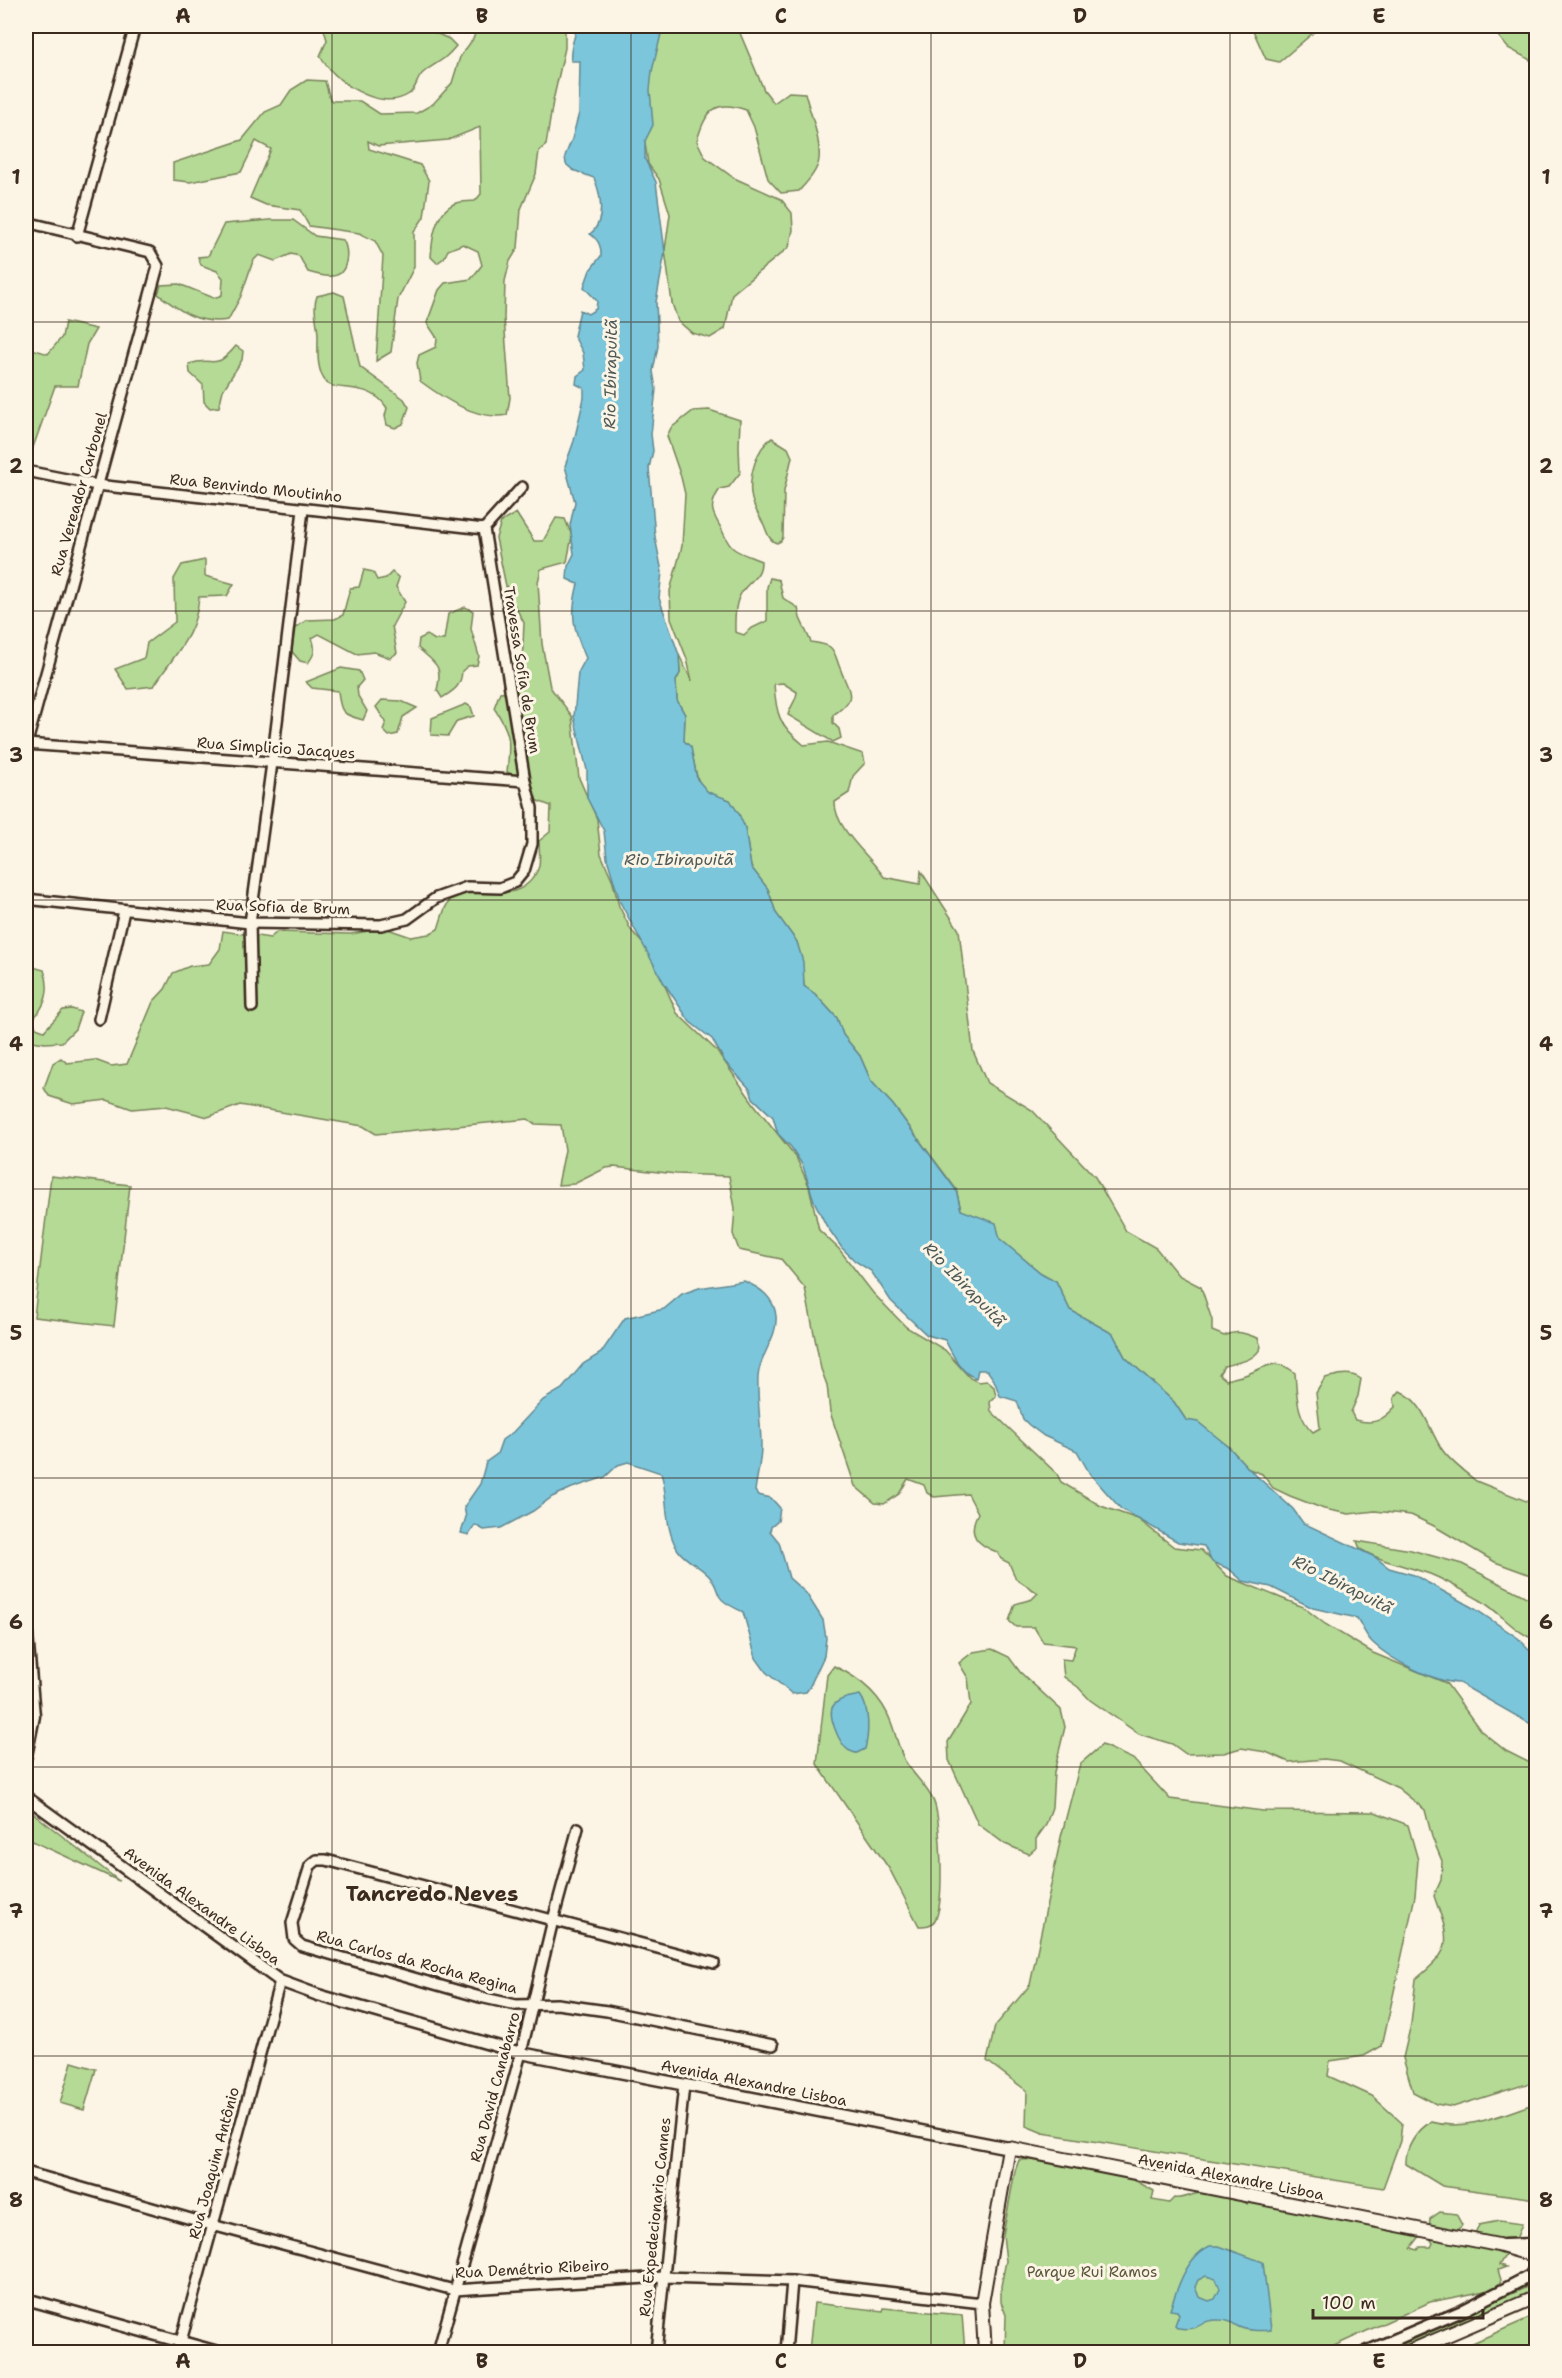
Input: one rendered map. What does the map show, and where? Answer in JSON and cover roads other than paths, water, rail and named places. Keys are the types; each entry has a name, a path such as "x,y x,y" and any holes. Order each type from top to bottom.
{"main road":[{"name":"Avenida Alexandre Lisboa","path":"1009,2148 1498,2245 1536,2256"},
{"path":"985,2352 982,2303 1009,2148"},
{"path":"1408,2352 1536,2297"}],"street":[{"path":"26,222 77,236 135,26"},
{"name":"Rua Vereador Carbonel","path":"26,744 158,266 150,252 77,236"},
{"name":"Rua Benvindo Moutinho","path":"26,471 97,485 484,529"},
{"path":"484,529 522,487"},
{"path":"252,1007 250,923 303,510"},
{"name":"Travessa Sofia de Brum","path":"484,529 533,820 532,844 524,871"},
{"name":"Rua Simplicio Jacques","path":"26,744 525,781"},
{"name":"Rua Sofia de Brum","path":"26,899 250,923 381,925 407,919 436,898 467,887 500,888 515,882 524,871"},
{"path":"99,1019 124,911"},
{"path":"26,1623 34,1716 26,1756"},
{"name":"Avenida Alexandre Lisboa","path":"26,1797 280,1981 318,1995 521,2054 1009,2148"},
{"name":"Rua David Canabarro","path":"438,2352 521,2054 578,1828"},
{"name":"Rua Carlos da Rocha Regina","path":"553,1920 326,1860 317,1860 310,1866 305,1877 292,1923 294,1939 302,1946 480,1997 516,2005 556,2004 607,2011 773,2045"},
{"path":"553,1920 714,1963"},
{"name":"Rua Joaquim Antônio","path":"179,2347 280,1981"},
{"name":"Rua Expedecionario Cannes","path":"656,2352 684,2085"},
{"name":"Rua Demétrio Ribeiro","path":"26,2172 454,2290 663,2277 792,2282 982,2303"},
{"path":"1498,2245 1536,2244"},
{"path":"1366,2352 1462,2311 1530,2276 1536,2267"},
{"path":"786,2352 792,2282"},
{"path":"26,2299 179,2347 218,2352"}],"water":[{"name":"Rio Ibirapuitã","path":"577,26 663,26 652,71 650,90 653,125 645,141 645,159 656,182 665,252 656,302 658,346 653,371 656,389 651,434 653,451 649,468 655,537 662,572 659,598 679,655 680,673 676,681 677,700 685,715 684,741 691,747 697,779 708,792 730,800 739,814 745,828 751,867 768,889 776,913 797,942 803,962 804,986 815,994 837,1018 843,1035 860,1056 871,1081 893,1105 956,1190 961,1210 996,1223 1000,1239 1041,1273 1056,1281 1070,1310 1113,1334 1125,1357 1174,1402 1186,1420 1198,1422 1228,1446 1249,1469 1293,1509 1303,1523 1375,1557 1389,1568 1414,1575 1475,1609 1518,1638 1536,1656 1536,1727 1459,1683 1438,1679 1413,1669 1381,1650 1366,1635 1357,1618 1313,1608 1271,1587 1243,1581 1229,1569 1212,1562 1204,1546 1178,1542 1121,1509 1090,1474 1077,1451 1044,1436 1029,1425 1023,1419 1017,1401 1000,1396 987,1370 978,1370 976,1378 965,1372 945,1340 927,1335 891,1301 871,1271 855,1261 842,1248 826,1225 814,1201 803,1166 791,1147 778,1134 773,1117 753,1098 750,1089 725,1062 712,1039 690,1022 664,983 620,902 607,858 604,831 587,798 587,770 574,717 578,673 586,658 574,622 574,604 578,584 567,579 568,566 574,554 570,525 575,502 565,466 574,441 584,398 584,388 576,384 577,376 585,370 583,353 574,336 580,310 588,314 596,309 597,301 584,287 590,270 601,256 599,243 590,234 598,222 601,208 594,178 573,170 566,164 565,156 579,113 580,61 571,61 571,48"},
{"path":"744,1281 769,1298 776,1316 774,1332 758,1377 761,1446 755,1491 758,1495 771,1498 780,1508 778,1521 770,1531 779,1542 789,1578 806,1593 823,1620 826,1638 824,1656 809,1688 806,1692 792,1694 766,1672 756,1658 743,1612 727,1604 719,1595 709,1576 678,1550 670,1532 661,1473 628,1462 618,1465 605,1477 552,1497 533,1511 501,1528 484,1530 475,1525 469,1535 461,1533 466,1517 464,1507 480,1484 486,1462 497,1454 502,1440 513,1432 543,1400 562,1389 583,1364 601,1353 625,1318 664,1309 682,1294 699,1288"},
{"path":"860,1695 866,1707 868,1729 865,1749 857,1753 848,1750 841,1741 835,1729 832,1710 838,1701"},
{"path":"1210,2246 1219,2246 1263,2262 1271,2330 1244,2329 1222,2320 1207,2321 1186,2329 1175,2325 1179,2314 1177,2311 1170,2310 1176,2292 1189,2265","holes":["1206,2276 1216,2279 1220,2289 1215,2299 1209,2301 1199,2297 1195,2287 1198,2280"]}],"district":[{"name":"Tancredo Neves","path":"432,1894"}],"park label":[{"name":"Parque Rui Ramos","path":"1092,2272"}]}
